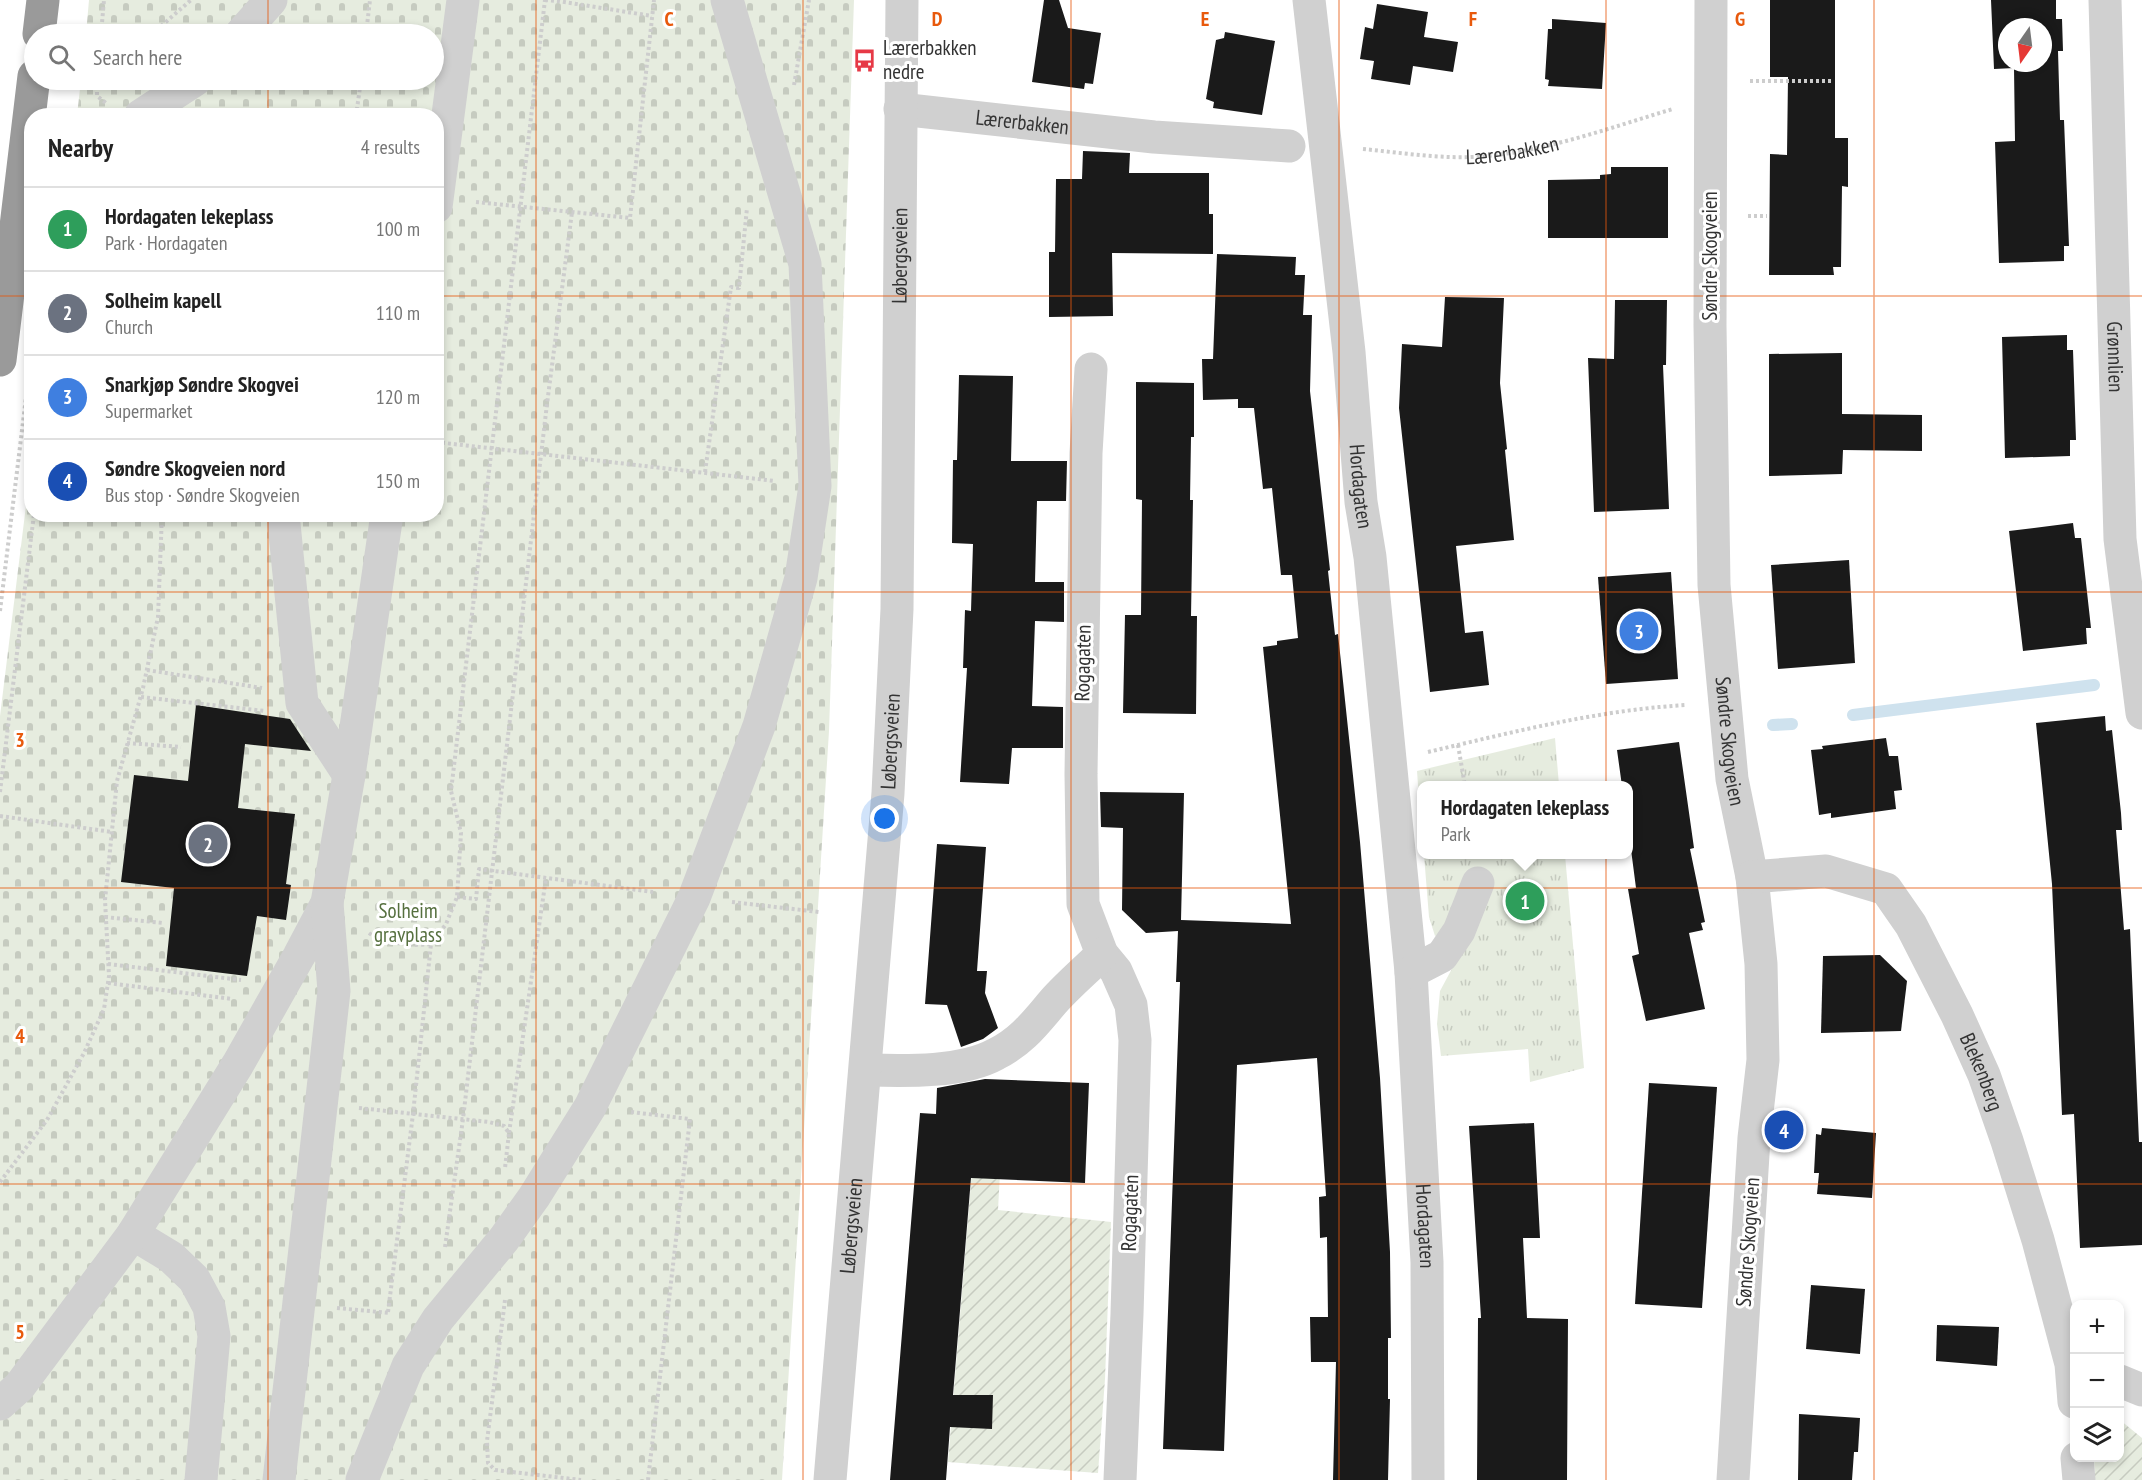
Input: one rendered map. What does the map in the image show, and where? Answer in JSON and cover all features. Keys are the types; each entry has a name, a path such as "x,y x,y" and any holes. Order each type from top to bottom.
{"highway":[{"path":"40,24 43,0"},
{"path":"30,108 32,90"},
{"path":"0,360 24,160"}],"street":[{"path":"250,24 271,0"},
{"path":"444,146 463,0"},
{"path":"362,1480 408,1366 438,1319 504,1239 534,1197 590,1107 694,898 759,726 801,578 815,486 805,264 727,0"},
{"name":"Løbergsveien","path":"830,1480 888,793 897,609 902,0"},
{"name":"Hordagaten","path":"1309,0 1348,352 1361,502 1370,557 1411,972 1427,1262 1428,1480"},
{"name":"Søndre Skogveien","path":"1711,0 1710,325 1714,585 1732,779 1752,877 1761,964 1763,1060 1755,1138 1733,1480"},
{"name":"Grønnlien","path":"2105,0 2120,539 2142,713"},
{"path":"152,108 180,90"},
{"name":"Lærerbakken","path":"900,109 1154,137 1289,146"},
{"name":"Rogagaten","path":"1091,369 1086,453 1082,727 1083,904 1102,954 1116,971 1131,1005 1134,1040 1128,1302 1120,1480"},
{"path":"284,522 302,703 349,775"},
{"path":"279,1480 334,991 327,903 349,775 386,522"},
{"name":"Blekenberg","path":"1752,877 1826,871 1886,889 1911,925 1957,1015 1984,1075 2023,1191 2070,1354"},
{"path":"1411,972 1442,956 1459,931 1478,883"},
{"path":"0,1404 19,1387 133,1234 238,1064 327,903"},
{"path":"866,1070 928,1070 975,1062 995,1055 1021,1038 1039,1021 1053,1002 1102,954"},
{"path":"133,1234 171,1257 195,1279 209,1307 214,1336 201,1480"},
{"path":"2124,1383 2142,1390"},
{"path":"2078,1462 2079,1480"}],"path":[{"path":"102,24 104,0"},
{"path":"163,24 191,0"},
{"path":"367,24 370,0"},
{"path":"343,1308 388,1312 413,1114 431,944 446,924 457,897 461,833 451,791 545,0 652,16"},
{"path":"469,201 630,218 654,0"},
{"path":"1745,81 1831,81"},
{"path":"357,108 360,90"},
{"name":"Lærerbakken","path":"1325,145 1454,158 1488,156 1551,144 1712,99"},
{"path":"705,472 731,287 739,288 748,199"},
{"path":"458,1296 441,1278 463,1119 541,453 572,212"},
{"path":"0,611 24,412"},
{"path":"444,443 815,486"},
{"path":"0,792 33,522"},
{"path":"0,1182 47,1120 84,1053 104,1010 108,983 105,900 117,781 141,697 158,617 162,522"},
{"path":"147,670 233,682"},
{"path":"141,697 312,717"},
{"path":"1390,761 1555,722 1682,705"},
{"path":"127,742 181,747"},
{"path":"1458,745 1464,781"},
{"path":"0,816 112,832"},
{"path":"457,897 476,899 479,869 654,892"},
{"path":"534,1197 506,1187 504,1178 546,878"},
{"path":"729,902 819,912"},
{"path":"105,917 163,923"},
{"path":"377,939 422,945 431,944"},
{"path":"108,964 242,980"},
{"path":"108,983 234,999"},
{"path":"590,1107 690,1119 648,1480"},
{"path":"357,1108 489,1122 504,1126 509,1134"},
{"path":"506,1296 487,1441 488,1463 495,1470 581,1480"}],"green space":[{"name":"Solheim gravplass","path":"89,0 854,0 829,731 782,1480 0,1480 0,716 24,522 444,522 444,108 78,108 80,90 444,90 444,24 87,24"},
{"path":"1555,738 1559,781 1418,781 1417,771"},
{"path":"1424,859 1565,859 1584,1068 1530,1082 1528,1049 1441,1056 1437,1024 1440,991 1469,937 1449,930 1435,936 1429,917"},
{"path":"972,1170 1000,1173 998,1210 1111,1222 1105,1379 1098,1473 948,1462"},
{"path":"2124,1423 2142,1438 2142,1480 2095,1480 2094,1462 2124,1462"}],"building":[{"path":"1044,0 1059,0 1068,28 1101,33 1093,84 1085,83 1084,89 1032,82"},
{"path":"1770,0 1835,0 1835,138 1848,138 1848,187 1842,186 1841,267 1833,267 1834,275 1769,275 1770,154 1787,155 1788,77 1770,77"},
{"path":"1991,0 2056,0 2056,19 2062,19 2063,51 2058,51 2060,120 2064,120 2069,246 2064,246 2064,261 1999,263 1995,142 2015,141 2014,72 2052,72 2052,18 1998,18 1998,69 1994,69"},
{"path":"1377,4 1428,12 1424,37 1458,42 1453,72 1413,66 1410,85 1371,79 1374,61 1360,59 1365,27 1373,29"},
{"path":"1552,19 1606,23 1602,89 1548,86 1549,80 1545,79 1548,29 1552,29"},
{"path":"1225,32 1275,41 1262,115 1213,108 1214,102 1206,99 1216,40 1224,38"},
{"path":"1083,151 1130,153 1129,173 1209,173 1209,214 1213,214 1213,254 1112,253 1113,316 1049,317 1049,252 1055,252 1056,179 1082,179"},
{"path":"1611,167 1668,167 1668,238 1548,238 1548,180 1600,179 1600,175 1611,174"},
{"path":"1217,254 1296,257 1295,275 1305,275 1303,315 1312,315 1310,391 1335,635 1338,634 1360,842 1380,1078 1390,1252 1388,1480 1333,1480 1336,1362 1311,1362 1310,1317 1328,1317 1327,1237 1320,1238 1319,1197 1326,1196 1317,1058 1237,1065 1224,1451 1163,1449 1180,982 1176,982 1178,931 1146,933 1122,910 1123,828 1101,827 1100,792 1184,793 1181,920 1291,924 1263,647 1277,645 1277,641 1298,638 1292,575 1281,575 1272,488 1263,489 1254,408 1238,408 1238,399 1203,400 1202,359 1213,359"},
{"path":"1445,297 1504,298 1500,383 1514,540 1456,546 1465,633 1483,631 1489,685 1430,692 1399,408 1402,344 1442,347"},
{"path":"1615,300 1667,300 1666,365 1663,365 1669,509 1594,512 1588,358 1614,359"},
{"path":"2067,335 2067,350 2073,350 2076,440 2070,440 2070,456 2005,458 2002,337"},
{"path":"1842,353 1842,414 1922,415 1922,451 1843,450 1842,474 1769,476 1769,354"},
{"path":"959,375 1013,376 1011,461 1067,461 1066,501 1037,501 1035,582 1064,582 1064,622 1035,621 1032,706 1063,707 1063,748 1012,748 1009,784 960,782 967,668 963,668 965,610 971,611 973,544 952,543 953,460 957,460"},
{"path":"1136,382 1194,383 1194,437 1191,437 1190,500 1193,500 1191,616 1197,616 1196,714 1123,713 1125,615 1141,615 1142,500 1136,499"},
{"path":"2073,523 2075,538 2081,538 2091,628 2086,628 2087,644 2023,651 2009,531"},
{"path":"1849,560 1855,663 1778,669 1771,565"},
{"path":"1671,572 1678,679 1606,684 1598,577"},
{"path":"196,705 290,719 311,751 245,744 238,808 295,814 286,884 291,885 286,920 257,916 247,976 166,966 174,888 121,882 134,775 188,781"},
{"path":"2105,716 2106,731 2112,730 2121,813 2122,830 2116,830 2124,930 2130,929 2139,1142 2142,1142 2142,1245 2080,1248 2074,1114 2062,1115 2052,884 2036,723"},
{"path":"1886,738 1889,756 1898,756 1902,790 1894,791 1896,809 1831,818 1831,813 1819,815 1811,750 1823,749 1822,746"},
{"path":"1679,742 1694,848 1690,849 1705,922 1701,923 1703,930 1689,933 1705,1009 1646,1021 1632,956 1639,954 1628,889 1636,888 1632,859 1633,781 1621,781 1617,750"},
{"path":"937,844 986,847 977,971 987,971 985,993 998,1028 983,1039 961,1047 947,1005 925,1004"},
{"path":"1880,955 1907,981 1901,1031 1821,1033 1823,956"},
{"path":"985,1079 1089,1083 1085,1183 971,1178 953,1395 993,1395 992,1429 950,1427 946,1480 890,1480 920,1113 936,1114 937,1088"},
{"path":"1649,1083 1717,1087 1702,1308 1635,1304"},
{"path":"1534,1123 1540,1238 1523,1238 1527,1318 1568,1319 1567,1480 1477,1480 1478,1318 1481,1318 1469,1126"},
{"path":"1822,1128 1876,1133 1872,1198 1817,1194 1819,1173 1814,1173 1816,1134 1821,1135"},
{"path":"1811,1285 1865,1289 1860,1354 1806,1349"},
{"path":"1937,1325 1999,1327 1997,1366 1936,1361"},
{"path":"1799,1414 1860,1418 1858,1452 1854,1452 1852,1480 1798,1480"}],"waterway":[{"path":"1853,715 2094,685"},
{"path":"1773,725 1792,724"}],"place":[{"name":"Lærerbakken nedre","path":"865,60"},
{"name":"Snarkjøp Søndre Skogvei","path":"1639,631"},
{"name":"Solheim kapell","path":"208,844"},
{"name":"Hordagaten lekeplass","path":"1525,901"},
{"name":"Søndre Skogveien nord","path":"1784,1130"}]}
